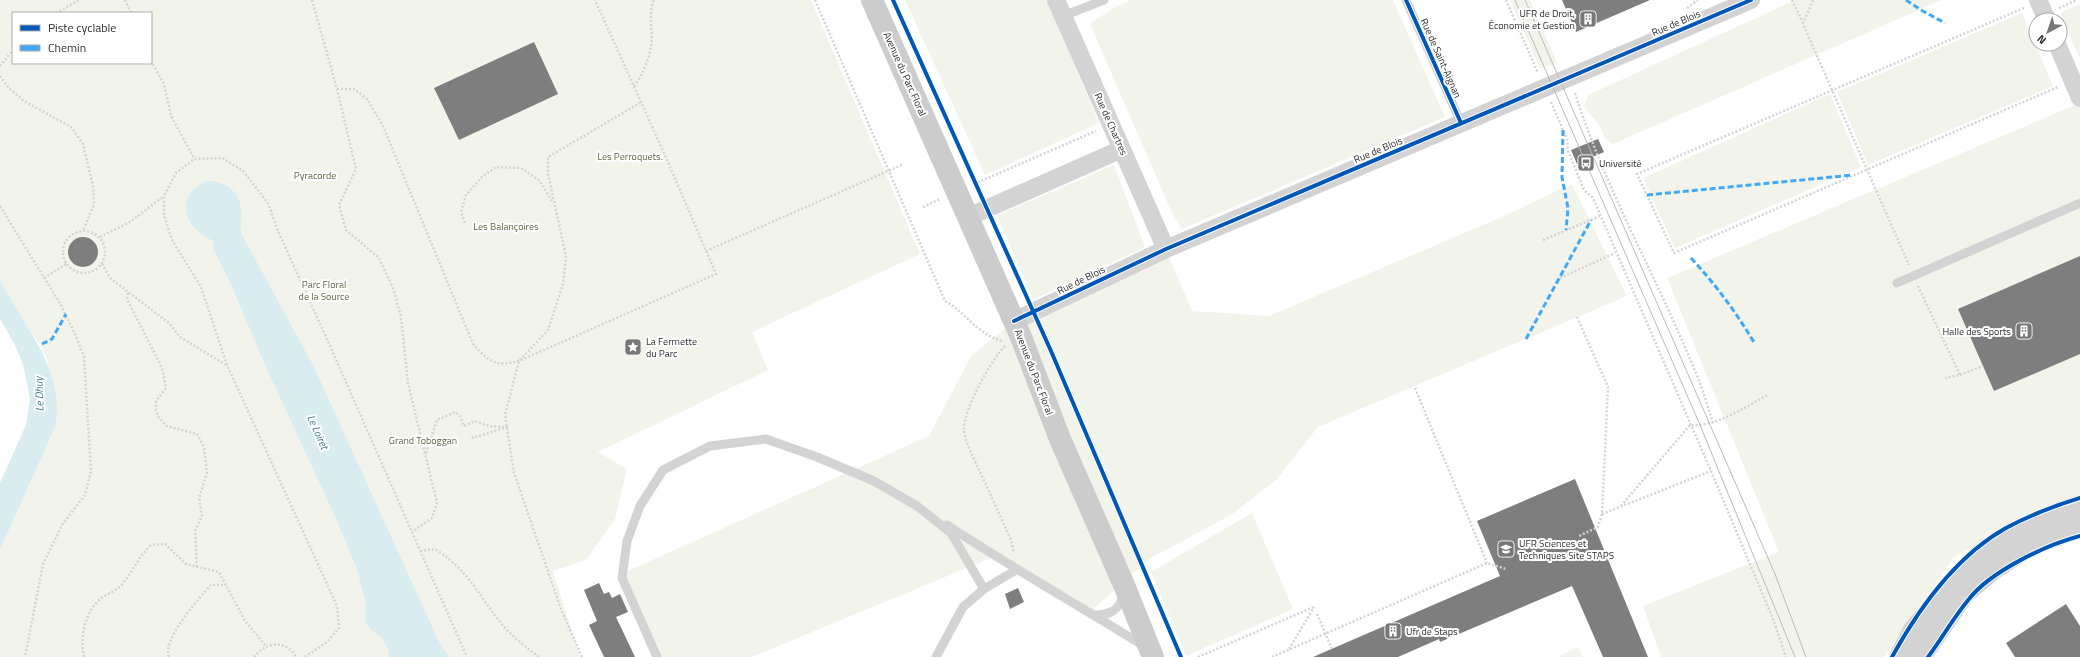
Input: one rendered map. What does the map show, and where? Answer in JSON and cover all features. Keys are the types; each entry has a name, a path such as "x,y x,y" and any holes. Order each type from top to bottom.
{"main road":[{"name":"Avenue du Parc Floral","path":"872,0 1014,321 1060,439 1127,591 1152,653"}],"street":[{"name":"Rue de Chartres","path":"1056,0 1166,249"},
{"name":"Rue de Blois","path":"1014,321 1166,249 1751,0"},
{"path":"2039,1 2043,12"},
{"path":"2060,52 2080,98"},
{"path":"968,217 1122,149"},
{"path":"1900,657 1914,630 1979,556 2011,534 2060,514 2080,509"},
{"path":"1920,657 1964,593 1993,569 2029,545 2080,527"}],"lane":[{"path":"1063,16 1104,0"},
{"name":"Rue de Saint-Aignan","path":"1406,0 1461,123"},
{"path":"1898,283 2080,203"},
{"path":"657,657 622,578 627,541 640,506 663,470 710,446 766,439 817,457 874,481 917,506 1016,570 1038,581 1094,615 1152,653"},
{"path":"917,506 951,533 984,589"},
{"path":"936,657 963,608 984,589 1016,570"},
{"path":"1094,615 1111,614 1119,607 1127,591"}],"path":[{"path":"58,12 79,0"},
{"path":"125,0 131,12"},
{"path":"312,0 337,89 356,169 339,205 346,230 379,258 393,288 401,317 408,382 437,503 432,518 412,532"},
{"path":"337,89 354,89 367,99 383,126 473,344 487,359 504,365 519,361 716,274 595,0"},
{"path":"634,86 640,77 651,46 650,17 654,0"},
{"path":"815,0 945,301 956,308 980,331 990,337 1008,342 994,358 984,376 965,417 964,430 970,449 1011,540 1016,570"},
{"path":"1506,0 1538,74"},
{"path":"1792,0 1914,276 1960,375"},
{"path":"1803,24 1813,0"},
{"path":"2039,1 1637,174 1674,253 2058,87"},
{"path":"0,66 12,51"},
{"path":"152,63 164,84 172,116 194,159"},
{"path":"0,76 9,88 24,101 50,114 71,127 83,144 93,186 94,204 83,231"},
{"path":"1573,89 1582,116 1617,198 1693,366 1713,423"},
{"path":"1549,98 1567,139 1568,152 1584,190 1593,198 1615,253 1711,471 1773,619 1786,657"},
{"path":"582,657 561,609 514,473 505,415 519,361 548,330 563,284 566,256 560,223 554,205 548,174 548,157 640,102"},
{"path":"973,185 1104,128"},
{"path":"100,237 130,222 164,196 176,173 194,159 222,158 244,171 268,203 278,232 467,657"},
{"path":"706,251 904,164"},
{"path":"465,224 461,212 466,195 478,180 496,167 521,168 540,181 554,205"},
{"path":"164,196 164,215 172,240 187,262 201,287 227,365 338,606 339,628 327,642 305,657"},
{"path":"923,207 946,197"},
{"path":"0,206 61,306 76,334 84,357 91,471 85,495 62,525 43,564 25,657"},
{"path":"1543,240 1600,216"},
{"path":"83,231 89,231 100,237 106,250 102,264 97,270 84,274 77,273 66,264 63,258 64,245 71,235 83,231"},
{"path":"1560,278 1615,253"},
{"path":"44,278 66,264"},
{"path":"102,264 110,278 169,323 180,337 227,365"},
{"path":"128,293 127,300 162,368 166,388 156,401 156,410 159,418 167,426 197,434 204,447 207,473 199,498 202,516 195,531 196,568"},
{"path":"1577,317 1608,387 1602,514 1598,527 1579,536"},
{"path":"1945,378 1960,375 1983,366"},
{"path":"1415,388 1487,563"},
{"path":"1690,425 1700,426 1713,423 1768,396"},
{"path":"425,453 438,420 455,412 460,416 464,426 475,421 489,426 507,427"},
{"path":"1621,506 1690,425"},
{"path":"472,435 473,438 507,427"},
{"path":"1602,514 1711,471"},
{"path":"84,657 81,644 84,625 97,602 124,583 142,553 151,544 164,544 186,564 196,568 219,572 233,595 245,621 266,646"},
{"path":"420,551 435,549 450,559 479,592 507,630 539,657"},
{"path":"1272,657 1487,563 1506,569"},
{"path":"169,657 167,653 171,639 199,598 210,585 226,584"},
{"path":"1198,657 1314,607 1289,649"},
{"path":"1317,614 1332,649"},
{"path":"254,657 266,646 278,644 286,646 296,657"}],"green space":[{"name":"Parc Floral de la Source","path":"0,0 811,0 920,254 752,332 768,370 598,452 627,469 615,519 586,560 553,571 580,657 0,657 0,550 56,425 57,417 48,362 39,343 13,304 0,280"},
{"path":"905,0 1047,0 1099,123 985,175"},
{"path":"1131,0 1393,0 1445,117 1182,229 1172,213 1090,24 1113,8"},
{"path":"1510,0 1530,0 1557,63 1540,69"},
{"path":"1795,0 1942,0 1613,144 1605,137 1598,124 1584,106 1588,95"},
{"path":"2080,4 2079,57 2068,32 2068,12 2062,12"},
{"path":"2022,13 2028,27 2028,52 2039,52 2053,86 1868,165 1837,92"},
{"path":"1830,94 1861,167 1675,248 1643,178"},
{"path":"2080,103 2080,496 2031,512 1954,557 1884,657 1661,657 1643,606 1779,552 1667,278"},
{"path":"1114,165 1145,247 1033,300 997,215"},
{"path":"1572,184 1627,296 1318,427 1276,480 1231,515 1149,559 1088,614 991,558 752,657 656,657 621,574 929,436 971,356 1014,321 1166,249 1192,311 1269,316 1504,216"},
{"path":"1252,513 1293,609 1186,656 1151,572"},
{"path":"1578,647 1583,657 1557,657"}],"water":[{"name":"Le Loiret","path":"207,181 219,182 225,185 238,197 241,209 242,235 314,367 441,646 450,657 389,657 388,649 381,637 371,630 365,621 366,604 357,569 334,514 266,367 230,282 214,251 213,241 199,232 187,216 186,202 189,196 199,185"},
{"name":"Le Dhuy","path":"0,280 40,348 54,385 57,404 56,425 0,550 0,483 26,425 30,398 23,364 14,343 0,319"}],"building":[{"name":"UFR de Droit, Économie et Gestion","path":"1562,0 1650,0 1576,32"},
{"path":"534,42 558,94 459,140 434,88"},
{"path":"1598,139 1604,152 1577,164 1571,150"},
{"path":"83,237 94,241 98,252 94,263 83,267 72,263 68,252 72,241"},
{"name":"Halle des Sports","path":"2080,256 2080,354 1994,391 1958,309"},
{"path":"1575,479 1648,657 1603,657 1572,586 1440,642 1439,639 1398,657 1313,657 1500,576 1477,521"},
{"path":"599,583 604,594 609,592 612,598 620,594 628,612 616,617 635,657 604,657 589,625 597,621 584,590"},
{"path":"1018,588 1024,602 1010,609 1005,594"},
{"path":"2066,604 2080,626 2080,657 2015,657 2006,643"}],"tram line":[{"path":"1515,0 1700,425 1795,657"},
{"path":"1525,0 1775,574 1806,657"}],"marked path":[{"path":"1906,0 1945,23"},
{"path":"1563,130 1562,177 1568,208 1566,230"},
{"path":"1647,195 1853,175"},
{"path":"1526,339 1591,220"},
{"path":"1691,258 1725,299 1755,344"},
{"path":"42,344 52,339 66,314"}],"cycle path":[{"path":"893,0 1051,351 1181,657"},
{"path":"1406,0 1461,123"},
{"path":"1014,321 1166,249 1751,0"},
{"path":"1892,657 1914,620 1927,602 1955,568 1971,553 2015,523 2042,511 2080,498"},
{"path":"1928,657 1969,599 1991,579 2020,560 2051,546 2080,536"}],"place":[{"name":"UFR de Droit, Économie et Gestion","path":"1588,19"},
{"name":"Université","path":"1586,163"},
{"name":"Halle des Sports","path":"2024,331"},
{"name":"La Fermette du Parc","path":"633,347"},
{"name":"UFR Sciences et Techniques Site STAPS","path":"1506,549"},
{"name":"Ufr de Staps","path":"1393,631"}],"park label":[{"name":"Les Perroquets.","path":"630,156"},
{"name":"Pyracorde","path":"315,175"},
{"name":"Les Balançoires","path":"506,226"},
{"name":"Grand Toboggan","path":"423,440"}]}
